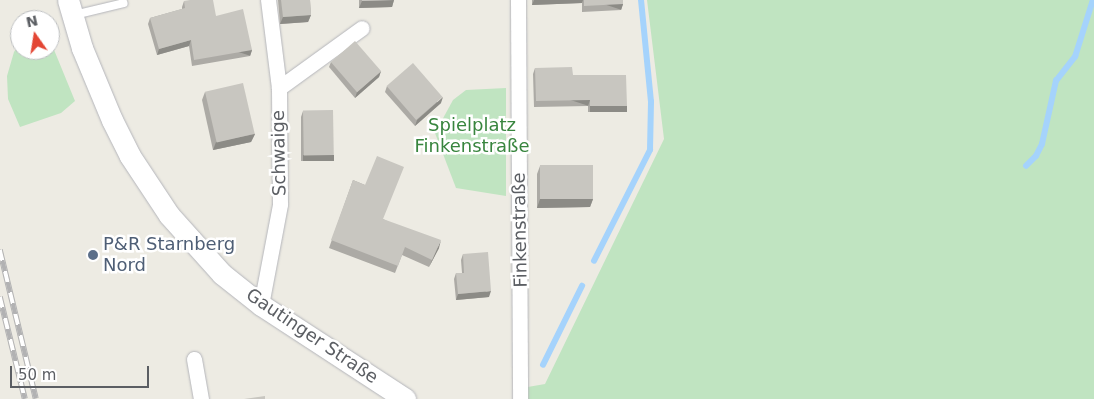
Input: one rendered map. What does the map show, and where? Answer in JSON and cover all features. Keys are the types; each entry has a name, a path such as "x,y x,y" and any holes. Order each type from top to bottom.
{"main road":[{"name":"Gautinger Straße","path":"70,8 112,120 149,187 193,244 222,274 261,305 405,399"}],"street":[{"name":"Schwaige","path":"261,305 280,204 279,88 268,0"},
{"name":"Finkenstraße","path":"518,0 520,399"},
{"path":"279,88 362,28"},
{"path":"194,359 201,399"}],"lane":[{"name":"Gautinger Straße","path":"70,8 124,3"}],"green space":[{"path":"647,0 1094,0 1094,399 522,399 522,388 545,384 664,139"},
{"path":"12,60 58,60 75,101 61,113 20,127 8,99 7,76"},
{"name":"Spielplatz Finkenstraße","path":"506,88 506,196 456,188 435,133 453,100 466,90"}],"building":[{"path":"213,0 216,16 243,9 252,50 194,60 191,40 159,49 150,18 185,8 184,1"},
{"path":"281,0 310,0 311,15 283,17"},
{"path":"362,0 394,0 362,1"},
{"path":"584,0 623,0 623,4 584,6"},
{"path":"355,41 381,71 357,92 331,62"},
{"path":"413,63 443,97 416,120 387,86"},
{"path":"572,67 573,75 626,75 627,106 590,106 590,100 536,101 535,68"},
{"path":"243,83 255,134 217,142 205,92"},
{"path":"333,110 334,155 304,156 303,111"},
{"path":"377,156 404,167 383,219 441,240 432,260 405,247 398,266 331,240 353,180 365,185"},
{"path":"540,165 593,165 593,199 540,199"},
{"path":"488,252 491,291 458,294 456,273 464,273 463,254"},
{"path":"265,396 265,399 244,399"}],"waterway":[{"path":"594,261 650,150 651,102 641,0"},
{"path":"1026,166 1036,156 1042,144 1056,81 1075,57 1093,0"},
{"path":"543,365 582,286"}],"railway":[{"path":"0,250 36,399"},
{"path":"0,297 25,399"}],"place":[{"name":"P&R Starnberg Nord","path":"93,255"}]}
